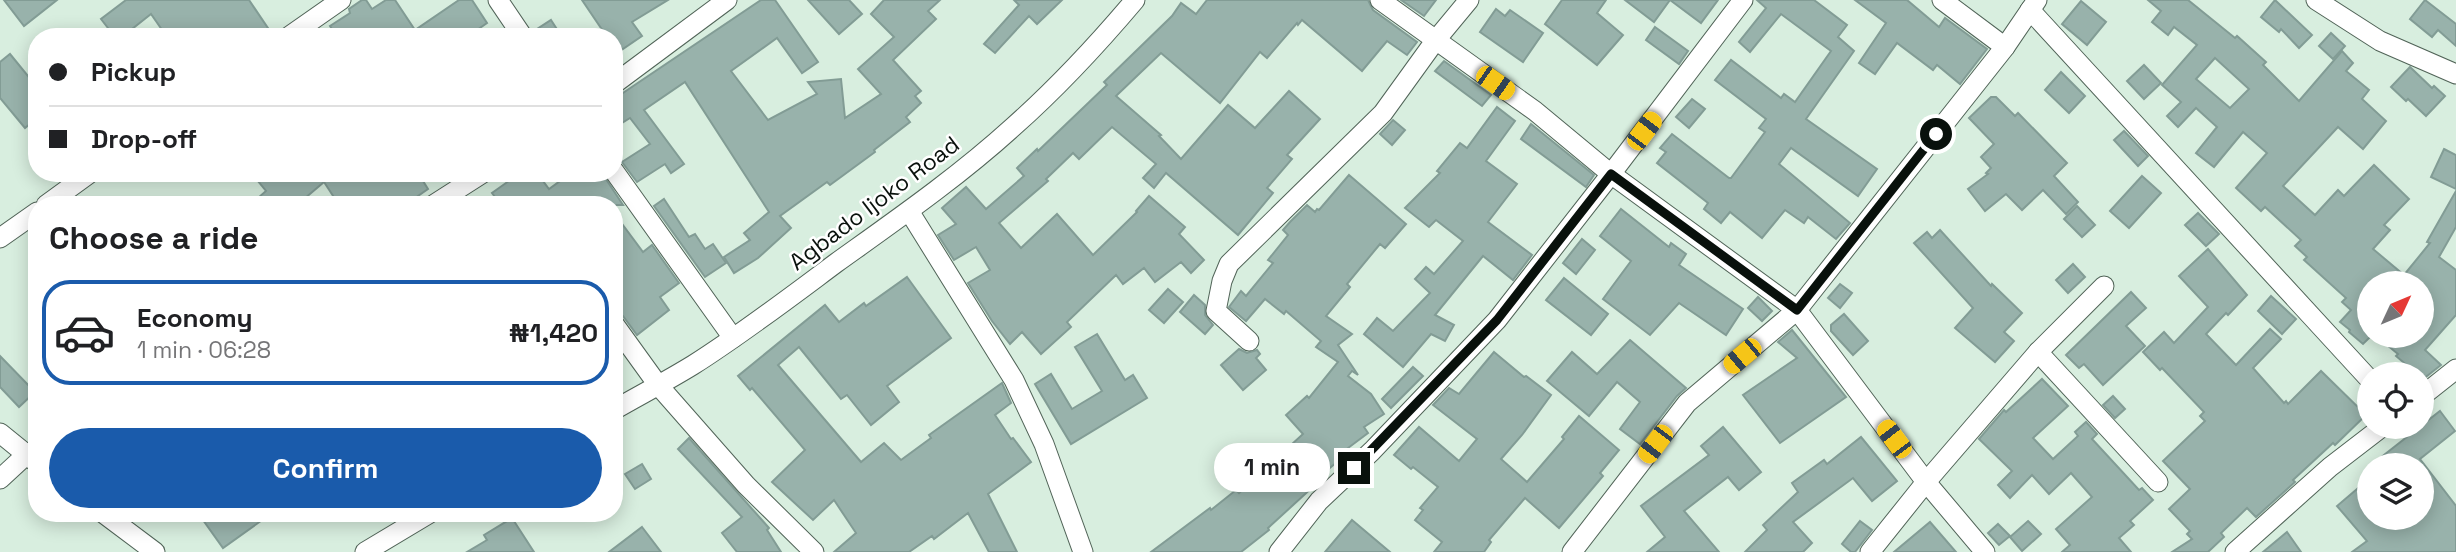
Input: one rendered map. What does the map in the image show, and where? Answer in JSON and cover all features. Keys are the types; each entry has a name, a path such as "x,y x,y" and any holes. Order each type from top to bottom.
{"street":[{"path":"301,28 341,0"},
{"path":"498,0 517,28"},
{"path":"623,77 727,0"},
{"name":"Agbado Ijoko Road","path":"623,405 733,338 909,211 1013,128 1101,40 1135,0"},
{"path":"1380,0 1535,111 1611,174 1797,310 1926,482 1985,552"},
{"path":"1249,341 1216,311 1229,264 1383,113 1435,41 1469,0"},
{"path":"1279,552 1319,501 1372,451 1497,320 1743,0"},
{"path":"1942,0 2005,47"},
{"path":"2316,0 2380,41 2456,74"},
{"path":"1572,552 1687,403 1797,310 2005,47 2034,5 2357,365"},
{"path":"58,196 78,182"},
{"path":"447,196 469,182"},
{"path":"622,182 733,338"},
{"path":"909,211 1014,380 1044,443 1083,552"},
{"path":"0,238 28,218"},
{"path":"1870,552 1926,482 2038,352 2104,286"},
{"path":"623,336 658,385 746,485 814,552"},
{"path":"2038,352 2158,482"},
{"path":"2434,386 2456,369"},
{"path":"0,433 28,453"},
{"path":"2235,552 2329,467 2366,439"},
{"path":"0,479 28,459"},
{"path":"115,522 155,552"},
{"path":"365,552 414,522"}],"building":[{"path":"4,0 57,0 24,26"},
{"path":"126,0 249,0 268,28 161,28 151,14 133,28 108,28 101,19"},
{"path":"362,0 366,0 372,9 386,0 395,0 414,28 331,28 330,26 350,13 349,9"},
{"path":"459,0 472,0 487,23 480,28 418,28"},
{"path":"582,0 668,0 632,22 642,36 623,49 623,28 601,28"},
{"path":"761,0 775,0 818,62 802,73 777,38 731,71 768,120 817,94 808,82 841,79 845,118 881,94 858,69 894,37 871,14 884,0 940,0 928,11 936,19 893,60 921,91 915,96 921,103 906,117 910,122 830,185 827,182 780,216 791,228 758,258 734,273 724,257 750,240 744,233 769,212 685,82 644,110 684,164 671,173 665,164 637,182 623,161 650,144 630,118 623,122 623,93"},
{"path":"808,0 849,0 862,14 839,34"},
{"path":"1014,0 1062,0 1037,24 1029,16 995,53 984,44 1019,5"},
{"path":"1207,0 1368,0 1373,10 1417,42 1407,55 1387,41 1362,71 1302,20 1267,58 1260,52 1220,103 1161,53 1116,96 1161,135 1159,136 1181,159 1228,105 1255,128 1289,91 1320,119 1287,155 1292,159 1267,188 1273,193 1238,235 1166,173 1154,188 1143,178 1156,164 1112,127 1079,159 1073,153 1046,179 1048,181 999,223 1021,248 1057,214 1093,255 1137,212 1149,196 1185,227 1179,234 1204,260 1191,273 1181,262 1155,282 1144,268 1123,284 1116,275 1067,322 1071,327 1041,354 1022,332 1010,344 968,283 990,270 976,247 954,260 938,235 956,224 942,208 966,187 986,209 1024,176 1017,168 1107,85 1104,82 1172,16 1181,3 1196,14"},
{"path":"1401,0 1436,0 1424,16"},
{"path":"1562,0 1606,0 1597,13 1623,35 1597,65 1545,24"},
{"path":"1625,0 1670,0 1654,22"},
{"path":"1670,0 1718,0 1701,23"},
{"path":"1757,0 1814,0 1847,25 1838,37 1854,51 1806,119 1877,169 1858,196 1791,148 1779,164 1850,223 1836,239 1808,217 1804,223 1785,210 1762,238 1730,212 1721,223 1704,209 1708,203 1657,163 1666,152 1660,148 1672,134 1731,178 1765,132 1759,128 1766,119 1715,80 1731,60 1781,98 1784,94 1795,102 1831,51 1781,14 1750,52 1739,42 1766,8"},
{"path":"1855,0 1907,0 1939,27 1945,18 1987,49 1960,84 1937,65 1933,70 1897,43 1875,74 1859,63 1886,23"},
{"path":"2148,0 2188,0 2235,38 2237,36 2266,62 2263,65 2299,101 2342,51 2353,63 2346,71 2369,90 2362,99 2386,121 2363,149 2338,127 2283,186 2315,215 2338,190 2344,196 2374,165 2409,199 2384,225 2390,230 2373,249 2399,271 2357,271 2357,339 2340,322 2351,310 2342,302 2346,298 2304,260 2307,257 2295,246 2301,240 2265,207 2261,211 2236,188 2267,153 2243,132 2214,167 2196,153 2217,127 2196,108 2178,127 2167,116 2181,102 2162,85 2197,45 2174,27 2168,35 2152,22 2161,11","holes":["2215,58 2249,89 2230,108 2196,79"]},
{"path":"2275,0 2312,35 2299,48 2281,29 2279,32 2261,17"},
{"path":"2425,0 2456,24 2456,46 2438,30 2432,37 2410,19"},
{"path":"2081,1 2106,22 2087,45 2062,24"},
{"path":"1496,9 1505,16 1510,10 1543,33 1523,62 1480,32"},
{"path":"551,20 556,28 539,28"},
{"path":"1655,27 1688,51 1679,64 1646,40"},
{"path":"2331,33 2345,46 2333,59 2319,46"},
{"path":"10,54 28,76 28,126 25,128 0,98 0,62"},
{"path":"1444,61 1491,95 1482,106 1435,71"},
{"path":"2144,65 2161,83 2144,99 2127,81"},
{"path":"2410,67 2432,88 2434,86 2445,96 2426,116 2391,87"},
{"path":"2061,72 2085,96 2069,113 2045,90"},
{"path":"1991,97 1996,97 2015,116 2018,113 2067,163 2054,176 2078,202 2066,214 2043,190 2022,210 2006,194 1985,211 1968,189 1988,174 1986,173 1991,168 1981,157 1994,144 1969,118"},
{"path":"1692,99 1705,109 1689,128 1676,117"},
{"path":"1497,107 1515,121 1486,161 1517,184 1488,222 1532,255 1513,280 1483,256 1435,315 1454,325 1445,341 1431,334 1403,367 1364,334 1377,318 1393,331 1430,293 1415,279 1426,267 1434,274 1463,241 1436,220 1429,227 1405,208 1440,173 1437,171 1460,143 1467,148"},
{"path":"1393,120 1405,130 1392,145 1380,134"},
{"path":"1531,124 1594,175 1586,187 1521,139"},
{"path":"2124,131 2148,156 2138,166 2114,140"},
{"path":"2444,149 2456,155 2456,189 2431,177"},
{"path":"1349,175 1406,224 1385,248 1380,244 1347,284 1350,287 1326,316 1352,334 1338,345 1358,375 1352,371 1348,376 1371,394 1384,414 1364,427 1368,433 1340,454 1343,457 1325,472 1327,474 1268,528 1269,530 1241,552 1151,552 1236,490 1239,493 1303,434 1286,415 1307,396 1309,398 1338,362 1316,347 1321,341 1286,311 1284,314 1265,299 1246,321 1229,307 1241,291 1246,296 1273,263 1268,260 1288,235 1283,230 1290,222 1307,205 1315,212 1319,210"},
{"path":"2142,176 2161,193 2129,228 2110,211"},
{"path":"259,182 324,182 308,196 260,196 266,191"},
{"path":"324,182 424,182 428,189 418,196 333,196"},
{"path":"507,182 544,182 549,189 559,182 608,182 617,196 494,196 492,193"},
{"path":"2456,191 2456,227 2439,257 2456,270 2456,315 2434,340 2434,271 2407,271 2430,243 2427,242"},
{"path":"664,199 689,237 695,234 705,249 713,244 726,263 705,277 654,206"},
{"path":"2077,206 2095,225 2082,237 2064,219"},
{"path":"1621,209 1669,247 1671,243 1686,254 1679,265 1743,309 1726,335 1679,303 1650,335 1603,299 1631,261 1600,236"},
{"path":"2198,213 2219,234 2206,246 2185,225"},
{"path":"623,225 643,252 652,245 679,283 660,297 669,310 637,335 623,316"},
{"path":"1940,230 1991,286 1992,284 2022,313 2004,332 2014,341 1995,362 1955,328 1973,308 1914,243 1927,232 1932,238"},
{"path":"1582,239 1595,250 1576,274 1563,263"},
{"path":"2208,249 2247,295 2206,334 2236,365 2270,329 2281,339 2253,368 2284,403 2286,401 2288,404 2321,371 2357,406 2357,424 2335,445 2333,443 2256,517 2247,508 2221,533 2224,537 2208,552 2172,552 2192,539 2187,534 2190,531 2169,509 2190,489 2163,461 2205,421 2200,416 2204,412 2143,352 2164,332 2174,343 2208,307 2179,276"},
{"path":"2073,264 2085,277 2068,293 2056,280"},
{"path":"907,277 951,338 887,386 899,402 871,425 847,395 841,399 799,347 778,365 861,462 884,443 901,460 931,438 929,435 1002,383 1011,403 995,415 1031,462 988,494 1017,552 989,552 968,513 934,539 932,536 909,552 834,552 856,533 834,500 813,520 772,482 805,450 752,388 750,390 738,376 825,305 839,322"},
{"path":"1564,278 1608,314 1591,335 1546,300"},
{"path":"1840,284 1852,293 1840,308 1828,298"},
{"path":"1168,289 1183,302 1164,323 1149,310"},
{"path":"2131,292 2146,308 2126,326 2145,346 2103,385 2084,364 2079,368 2066,355"},
{"path":"1194,295 1205,305 1205,315 1213,325 1205,334 1180,312"},
{"path":"2271,296 2296,319 2282,334 2258,311"},
{"path":"1758,297 1772,311 1762,321 1748,308"},
{"path":"1844,314 1868,341 1853,355 1831,331 1831,325"},
{"path":"1792,330 1846,397 1780,443 1743,395 1797,358 1778,342"},
{"path":"1097,334 1125,380 1133,375 1147,398 1071,444 1035,384 1051,374 1072,409 1102,391 1075,347"},
{"path":"1630,340 1686,388 1640,444 1620,429 1640,402 1617,382 1589,416 1547,381 1572,352 1597,374"},
{"path":"2391,348 2427,348 2425,350 2441,365 2434,371 2434,362 2403,362 2396,356 2398,354"},
{"path":"1239,349 1247,353 1257,350 1260,354 1256,358 1266,370 1243,390 1221,365"},
{"path":"1494,352 1551,395 1501,459 1527,482 1564,439 1562,437 1579,416 1619,450 1600,473 1603,476 1559,528 1525,498 1489,540 1491,542 1484,552 1434,552 1442,542 1415,520 1423,510 1420,508 1438,487 1394,455 1419,427 1459,461 1477,439 1433,405 1449,388 1459,394"},
{"path":"0,356 28,385 28,399 19,407 0,387"},
{"path":"1413,367 1423,376 1391,408 1382,399"},
{"path":"2042,379 2068,406 2033,438 2053,459 2078,436 2075,432 2086,422 2097,434 2092,439 2139,490 2142,488 2153,500 2130,521 2134,525 2119,538 2131,552 2062,552 2070,545 2056,529 2092,497 2071,473 2049,494 2032,475 2010,498 1998,485 2012,471 1979,439 2004,410 2006,412"},
{"path":"2113,396 2125,409 2115,418 2103,405"},
{"path":"2440,411 2455,431 2428,453 2387,453 2404,439 2434,439 2434,416"},
{"path":"1723,427 1761,472 1739,490 1728,477 1684,511 1719,552 1647,552 1665,537 1641,506 1709,455 1701,446"},
{"path":"1861,437 1897,481 1872,501 1853,478 1793,522 1812,543 1803,552 1745,552 1767,530 1763,525 1798,492 1792,483 1824,460 1827,464"},
{"path":"689,438 769,528 767,530 781,552 737,552 722,533 742,517 678,449"},
{"path":"642,464 651,479 635,489 625,474"},
{"path":"2434,477 2456,506 2456,552 2352,552 2367,541 2358,530 2434,530"},
{"path":"2357,489 2357,529 2337,506"},
{"path":"1352,520 1390,552 1325,552"},
{"path":"1860,521 1872,530 1855,552 1851,552 1842,544"},
{"path":"2028,521 2041,534 2022,551 2010,537"},
{"path":"204,522 259,522 223,548"},
{"path":"505,522 515,522 534,552 467,552 487,540 484,535"},
{"path":"1930,522 1956,552 1894,552"},
{"path":"1998,524 2010,536 1999,545 1988,533"},
{"path":"642,527 661,552 609,552"},
{"path":"2287,532 2301,552 2263,552"}],"route":[{"path":"1354,468 1497,320 1611,174 1797,310 1936,134"}]}
